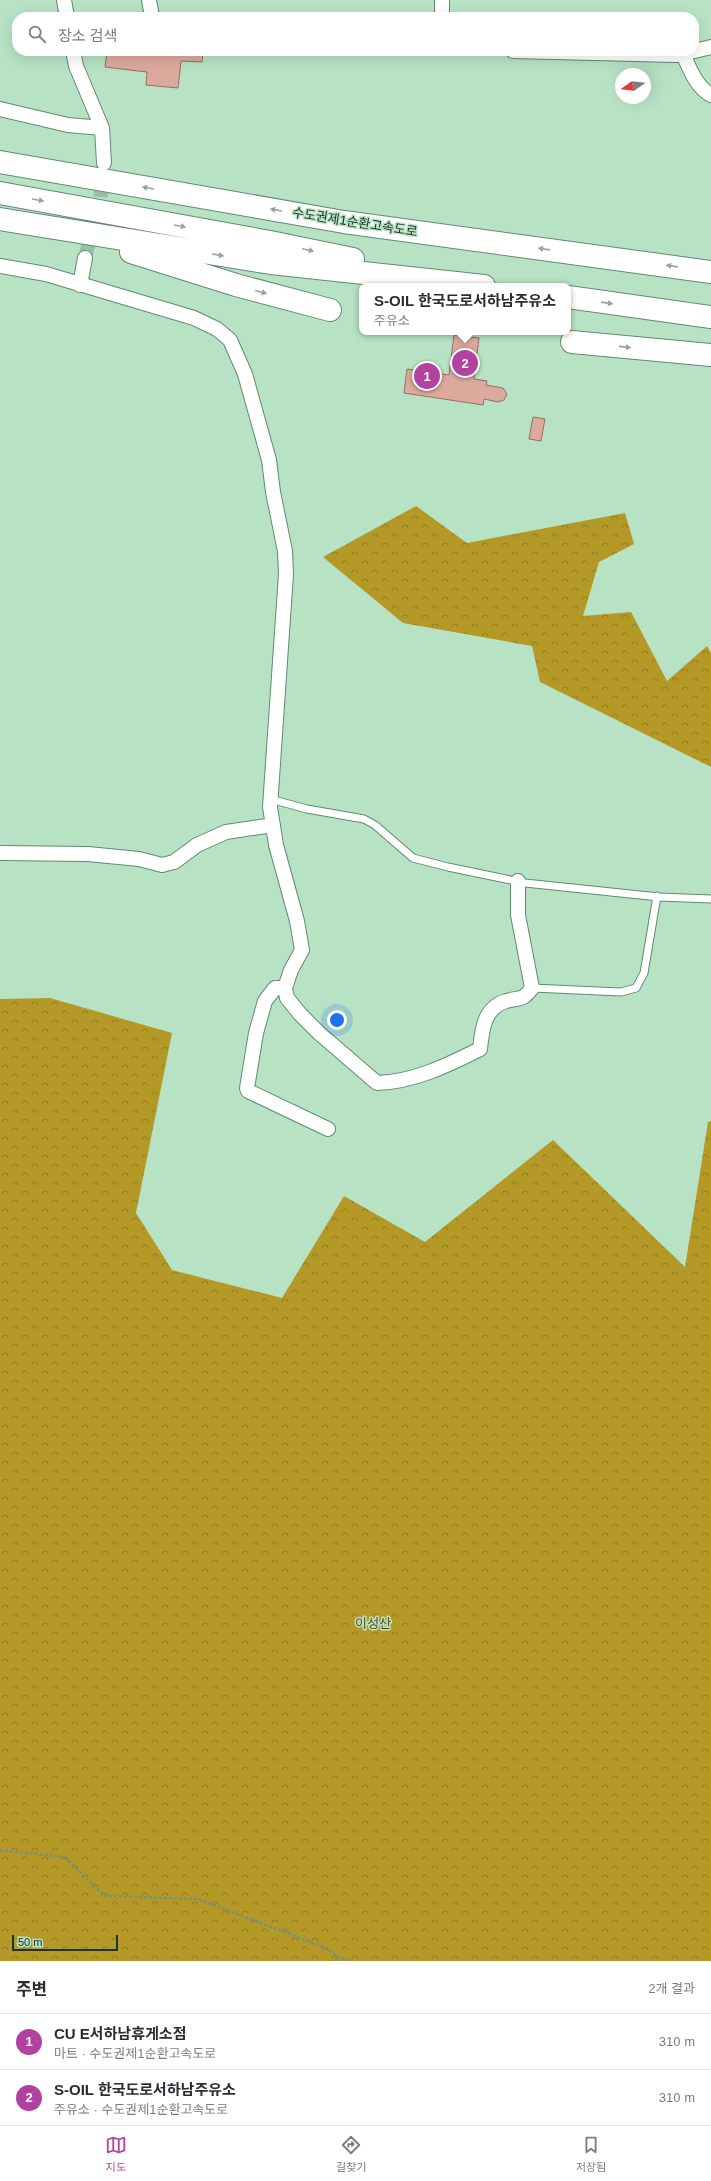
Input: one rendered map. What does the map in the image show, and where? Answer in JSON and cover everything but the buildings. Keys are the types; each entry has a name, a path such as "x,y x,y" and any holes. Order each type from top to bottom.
{"highway":[{"name":"수도권제1순환고속도로","path":"0,162 344,222 711,272"},
{"path":"0,193 270,242 468,283"},
{"path":"0,220 77,234 271,263 459,283"},
{"path":"77,234 181,269 330,310"},
{"path":"571,297 711,317"},
{"path":"572,342 711,355"}],"street":[{"path":"64,0 66,12"},
{"path":"149,0 151,12"},
{"path":"442,0 442,12"},
{"path":"699,50 711,47"},
{"path":"74,56 76,66 102,128 104,163"},
{"path":"684,56 693,76 705,92 711,95"},
{"path":"0,109 68,125 102,128"},
{"path":"80,285 85,258"},
{"path":"0,266 46,274 194,318 217,329 230,340 245,374 269,460 273,492 286,551 286,574 270,799 276,845 297,921 302,950 291,970 285,988 287,998 300,1014 377,1083 394,1082 451,1064 480,1049 483,1024 492,1009 505,1002 524,997 532,988 518,915 518,881"},
{"path":"0,853 88,854 139,859 162,865 174,862 197,845 226,832 273,825"},
{"path":"285,988 275,988 265,1001 256,1033 247,1088 248,1091 328,1130"}],"lane":[{"path":"270,799 307,809 364,819 375,825 413,858 518,881 657,896 711,899"},
{"path":"532,988 621,992 636,988 644,973 657,896"}],"path":[{"path":"0,1850 64,1857 105,1896 198,1899 326,1948 338,1957 350,1961"},
{"path":"335,1961 338,1957"}],"green space":[{"path":"416,506 467,543 625,513 634,544 599,562 583,616 631,612 667,681 707,646 711,653 711,767 540,682 532,646 403,623 323,557"},
{"name":"이성산","path":"50,998 172,1033 136,1213 172,1270 282,1298 344,1196 425,1242 553,1140 685,1267 708,1122 711,1121 711,1961 0,1961 0,999"}],"tunnel":[{"path":"85,258 100,200 103,173"}],"place":[{"name":"S-OIL 한국도로서하남주유소","path":"465,363"},
{"name":"CU E서하남휴게소점","path":"427,376"}]}
